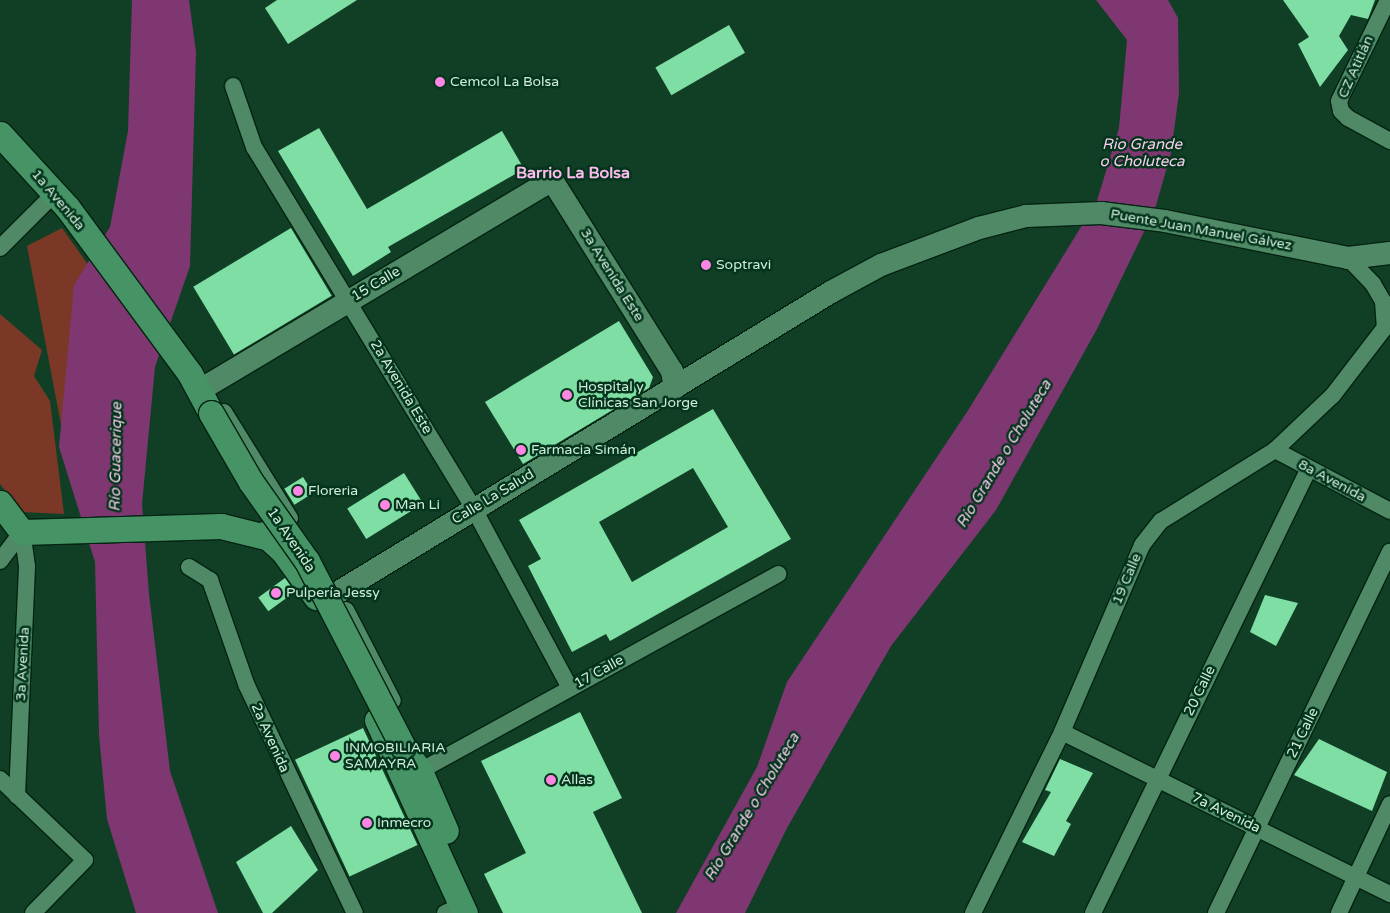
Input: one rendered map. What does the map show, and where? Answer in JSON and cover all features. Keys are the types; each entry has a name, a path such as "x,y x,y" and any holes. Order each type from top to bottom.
{"main road":[{"name":"1a Avenida","path":"0,134 61,200 195,382 211,414 251,482 307,561 403,747 420,771 464,911"},
{"name":"15 Calle","path":"195,382 349,300 552,180"},
{"name":"3a Avenida Este","path":"552,180 679,379"},
{"name":"Puente Juan Manuel Gálvez","path":"881,266 979,228 1061,212 1165,221 1339,256"},
{"path":"1339,256 1390,253"},
{"name":"Calle La Salud","path":"337,593 679,379 881,266"},
{"name":"3a Avenida","path":"0,502 22,532"},
{"path":"22,532 220,526 264,534 288,544 320,587 337,593"},
{"path":"264,534 283,551 328,619 464,911"}],"street":[{"name":"CZ Atitlán","path":"1388,0 1339,102 1341,111 1348,118 1390,140"},
{"name":"2a Avenida Este","path":"233,86 254,147 349,300 474,509 570,688"},
{"path":"0,248 61,200"},
{"name":"19 Calle","path":"973,913 1062,732 1142,546 1161,521 1275,450 1333,395 1372,343 1388,330 1383,301 1373,284 1339,256"},
{"name":"1a Avenida","path":"195,382 222,408 337,593 413,740 420,771"},
{"name":"8a Avenida","path":"1275,450 1308,470 1390,512"},
{"name":"20 Calle","path":"1093,913 1308,470"},
{"path":"0,561 22,532"},
{"name":"3a Avenida","path":"16,796 27,566 22,532"},
{"name":"21 Calle","path":"1216,913 1390,552"},
{"name":"2a Avenida","path":"189,567 210,580 247,686 355,913"},
{"name":"17 Calle","path":"420,771 779,574"},
{"name":"7a Avenida","path":"1062,732 1390,894"},
{"path":"0,779 85,860 33,913"},
{"path":"1338,913 1390,804"}],"shaded area":[{"path":"62,228 106,290 94,477 75,498 27,246"},
{"path":"0,314 42,350 34,376 50,401 64,514 22,512 0,484"}],"water":[{"name":"Río Guacerique","path":"132,0 189,0 196,52 190,266 155,367 142,504 149,594 170,771 218,913 136,913 107,819 99,735 95,562 59,447 74,285 110,227 128,131"},
{"path":"1096,0 1168,0 1178,18 1179,93 1171,153 1155,209 1097,329 996,510 891,646 787,828 745,913 676,913 757,767 787,682 967,412 1097,201 1119,128 1127,40"}],"building":[{"path":"277,0 357,0 288,44 265,8"},
{"path":"1283,0 1375,0 1368,19 1351,15 1339,36 1348,50 1320,87 1298,44 1309,37"},
{"path":"729,25 745,53 671,95 655,68"},
{"path":"319,128 367,209 502,131 524,169 388,247 391,252 353,276 278,151"},
{"path":"291,228 332,296 234,354 193,287"},
{"name":"Hospital y Clínicas San Jorge","path":"619,321 653,377 649,388 523,464 485,402"},
{"path":"713,409 791,539 610,641 606,634 572,652 528,566 541,559 519,520","holes":["693,468 728,527 632,582 599,522"]},
{"name":"Man Li","path":"404,473 423,504 366,539 347,509"},
{"name":"Floreria","path":"303,477 313,493 294,505 284,489"},
{"name":"Pulpería Jessy","path":"285,578 295,592 268,611 258,597"},
{"path":"1265,595 1298,603 1276,646 1250,632"},
{"path":"580,712 622,798 593,812 642,913 503,913 484,874 526,853 481,761"},
{"name":"Inmecro","path":"363,728 418,845 350,877 295,760"},
{"path":"1319,739 1387,772 1372,811 1294,775"},
{"path":"1060,759 1093,773 1066,821 1071,824 1054,856 1022,842 1051,792 1045,790"},
{"path":"291,826 318,870 272,913 263,913 236,862"}],"place":[{"name":"Cemcol La Bolsa","path":"440,82"},
{"name":"Soptravi","path":"706,265"},
{"name":"Hospital y Clínicas San Jorge","path":"567,395"},
{"name":"Farmacia Simán","path":"521,450"},
{"name":"Floreria","path":"298,491"},
{"name":"Man Li","path":"385,505"},
{"name":"Pulpería Jessy","path":"276,593"},
{"name":"INMOBILIARIA SAMAYRA","path":"335,756"},
{"name":"Allas","path":"551,780"},
{"name":"Inmecro","path":"367,823"}],"district":[{"name":"Barrio La Bolsa","path":"573,173"}],"water label":[{"name":"Rio Grande o Choluteca","path":"1142,152"},
{"name":"Río Grande o Choluteca","path":"1004,454"},
{"name":"Río Grande o Choluteca","path":"752,807"}]}
